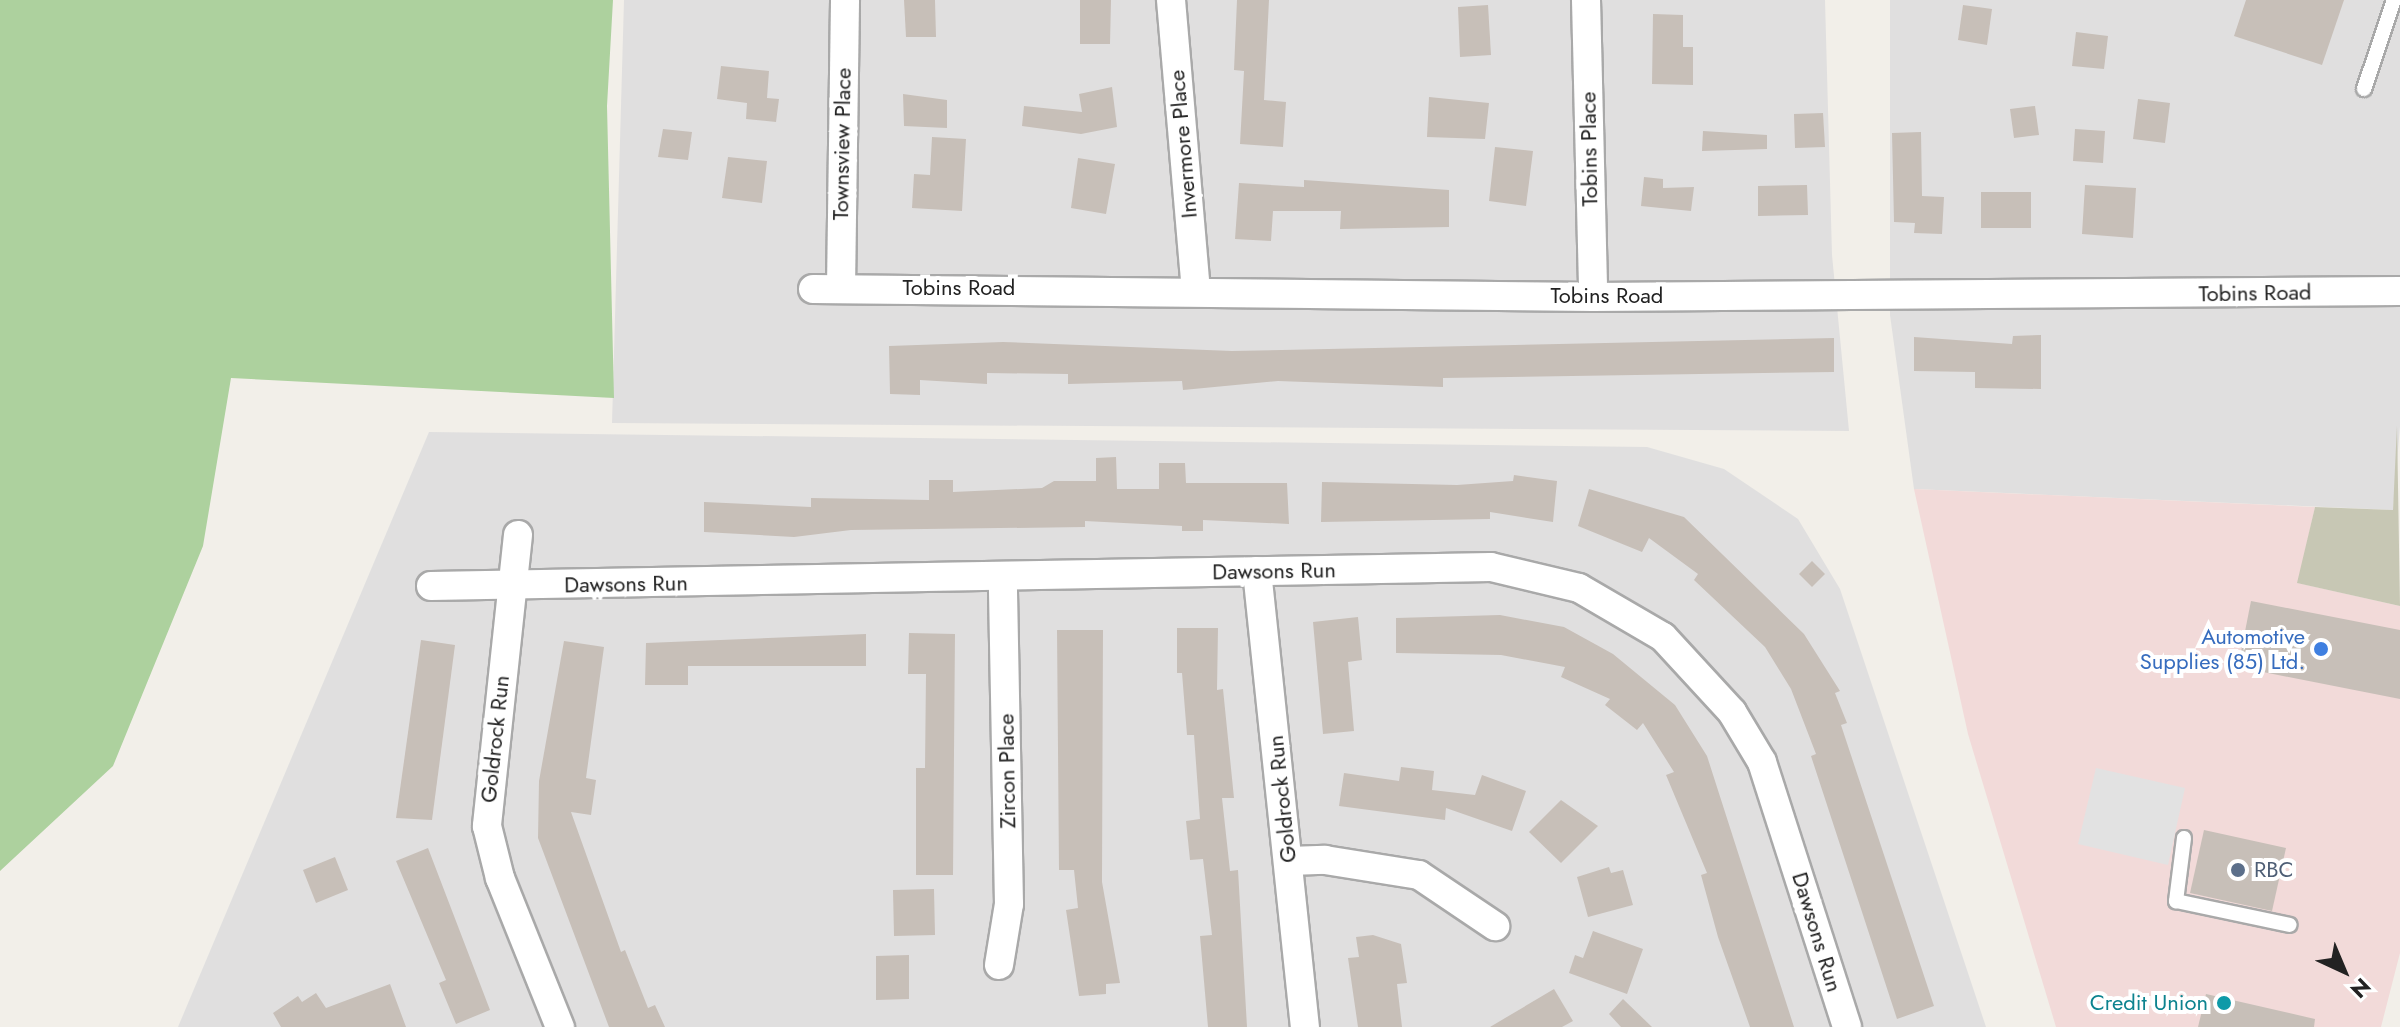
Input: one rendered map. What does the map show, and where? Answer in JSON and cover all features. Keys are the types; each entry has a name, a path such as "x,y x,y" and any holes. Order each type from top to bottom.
{"street":[{"name":"Townsview Place","path":"827,288 845,0"},
{"name":"Invermore Place","path":"1171,0 1196,289"},
{"name":"Tobins Place","path":"1586,0 1593,297"},
{"name":"Tobins Road","path":"827,288 1196,289 1593,297 2400,291"},
{"name":"Goldrock Run","path":"518,535 487,826 500,878 560,1027"},
{"name":"Dawsons Run","path":"431,586 1491,567 1579,588 1663,637 1700,671 1762,762 1847,1027"},
{"name":"Goldrock Run","path":"1257,571 1305,1027"},
{"name":"Zircon Place","path":"999,965 1009,904 1003,577"},
{"path":"1289,861 1325,860 1419,875 1495,926"}],"lane":[{"path":"2364,89 2394,0"},
{"path":"2184,838 2176,901 2290,925"}],"shaded area":[{"path":"624,0 1825,0 1832,255 1849,431 612,423"},
{"path":"1890,0 2400,0 2400,426 2393,510 1914,489 1890,315"},
{"path":"2397,425 2400,606 2297,583 2315,507 2393,510"},
{"path":"429,432 1647,447 1724,469 1798,519 1840,589 1986,1027 178,1027"},
{"path":"1914,489 2315,507 2298,583 2400,606 2400,953 2381,1027 2056,1027 1968,734"},
{"path":"2096,768 2185,788 2168,865 2078,844"}],"green space":[{"path":"0,0 613,0 607,106 614,398 231,378 203,546 113,766 0,871"}],"building":[{"path":"904,0 935,0 936,37 906,37"},
{"path":"1080,0 1111,0 1110,44 1080,44"},
{"path":"1237,0 1269,0 1264,100 1286,102 1283,147 1240,144 1244,71 1234,70"},
{"path":"2246,0 2344,0 2322,65 2234,36"},
{"path":"1488,5 1491,55 1460,57 1458,7"},
{"path":"1963,5 1992,9 1987,45 1958,40"},
{"path":"1653,14 1683,15 1683,47 1693,47 1693,85 1652,84"},
{"path":"2076,32 2108,36 2104,69 2072,66"},
{"path":"721,66 769,71 767,98 779,99 776,122 746,119 747,103 717,99"},
{"path":"1112,87 1117,127 1081,134 1022,126 1024,106 1082,112 1079,94"},
{"path":"903,94 947,100 947,128 904,126"},
{"path":"1429,97 1489,103 1485,139 1427,137"},
{"path":"2138,99 2170,103 2165,143 2133,139"},
{"path":"2035,106 2039,135 2014,138 2010,109"},
{"path":"1823,113 1825,147 1795,148 1794,114"},
{"path":"663,129 692,132 688,160 658,157"},
{"path":"2075,129 2105,131 2103,163 2073,161"},
{"path":"1703,131 1767,135 1767,149 1702,151"},
{"path":"1921,132 1922,196 1944,197 1942,234 1914,233 1915,223 1894,222 1892,133"},
{"path":"932,137 966,139 962,211 912,208 914,174 930,175"},
{"path":"1495,147 1533,151 1526,206 1489,201"},
{"path":"728,157 767,161 762,203 722,198"},
{"path":"1078,158 1115,164 1106,214 1071,208"},
{"path":"1644,177 1663,179 1663,188 1694,187 1691,211 1641,206"},
{"path":"1304,180 1449,190 1449,227 1340,229 1341,211 1273,211 1271,241 1235,239 1239,183 1304,187"},
{"path":"1807,185 1808,215 1758,216 1758,186"},
{"path":"2085,185 2136,188 2133,238 2082,234"},
{"path":"1981,192 2031,192 2031,228 1981,228"},
{"path":"2041,335 2041,389 1975,388 1975,372 1914,371 1914,337 2012,344 2013,336"},
{"path":"1834,338 1834,372 1443,378 1443,387 1278,381 1183,390 1182,381 1068,384 1068,374 987,373 987,384 920,380 920,395 890,394 889,346 1003,342 1232,351"},
{"path":"1116,457 1117,489 1159,489 1159,463 1185,463 1186,483 1287,483 1289,524 1203,520 1203,531 1182,531 1182,526 1085,521 1085,527 851,530 794,537 704,532 704,502 811,507 811,498 929,500 929,480 953,480 953,492 1042,488 1054,481 1096,481 1096,458"},
{"path":"1514,475 1557,481 1553,522 1490,512 1490,519 1321,522 1322,482 1457,485 1513,481"},
{"path":"1589,489 1684,517 1804,634 1840,691 1835,693 1847,723 1841,725 1934,1006 1897,1019 1811,756 1816,754 1791,689 1765,647 1694,580 1698,574 1649,538 1642,552 1578,526"},
{"path":"1812,561 1825,574 1812,587 1799,574"},
{"name":"Automotive Supplies (85) Ltd.","path":"2251,601 2400,630 2400,699 2238,667"},
{"path":"1500,615 1564,627 1613,654 1675,705 1707,756 1794,1027 1750,1027 1718,937 1701,875 1707,873 1666,775 1674,772 1643,723 1637,730 1605,705 1610,699 1561,677 1565,667 1501,655 1396,653 1396,618"},
{"path":"1358,617 1362,660 1348,662 1354,731 1323,734 1313,622"},
{"path":"1177,628 1218,628 1217,690 1223,689 1234,798 1222,798 1230,871 1238,870 1247,1027 1208,1027 1200,936 1212,935 1203,859 1190,860 1186,821 1200,819 1194,735 1187,735 1182,673 1177,673"},
{"path":"1057,630 1103,630 1102,882 1120,983 1106,984 1106,994 1079,996 1066,910 1078,908 1074,870 1059,870"},
{"path":"909,633 955,634 953,875 916,875 916,768 925,768 926,674 908,674"},
{"path":"866,634 866,666 688,666 688,685 645,685 646,643"},
{"path":"421,640 455,645 432,820 396,818"},
{"path":"564,641 604,647 586,778 596,780 591,815 571,812 621,952 625,950 648,1008 655,1005 665,1027 609,1027 538,838 539,781"},
{"path":"1401,767 1434,771 1432,790 1475,795 1482,775 1526,791 1512,831 1446,808 1445,820 1339,806 1344,773 1399,781"},
{"path":"1561,800 1598,826 1561,863 1529,832"},
{"name":"RBC","path":"2204,830 2286,848 2272,911 2190,893"},
{"path":"428,848 490,1010 456,1024 439,983 446,980 396,861"},
{"path":"335,857 348,890 316,903 303,870"},
{"path":"1609,867 1611,873 1623,870 1633,905 1588,917 1577,877"},
{"path":"934,889 935,935 894,936 893,890"},
{"path":"1593,931 1643,949 1627,994 1569,973 1575,955 1583,958"},
{"path":"1373,935 1401,944 1407,983 1397,984 1402,1027 1358,1027 1348,958 1359,957 1356,937"},
{"path":"909,955 909,999 876,1000 876,956"},
{"path":"390,984 406,1027 281,1027 273,1013 298,996 302,1002 316,993 326,1008"},
{"path":"1554,989 1573,1021 1562,1027 1490,1027"},
{"name":"Credit Union","path":"2206,994 2315,1019 2314,1027 2198,1027"},
{"path":"1623,999 1652,1027 1621,1027 1609,1014"}],"place":[{"name":"Automotive Supplies (85) Ltd.","path":"2321,649"},
{"name":"RBC","path":"2238,870"},
{"name":"Credit Union","path":"2224,1003"}]}
